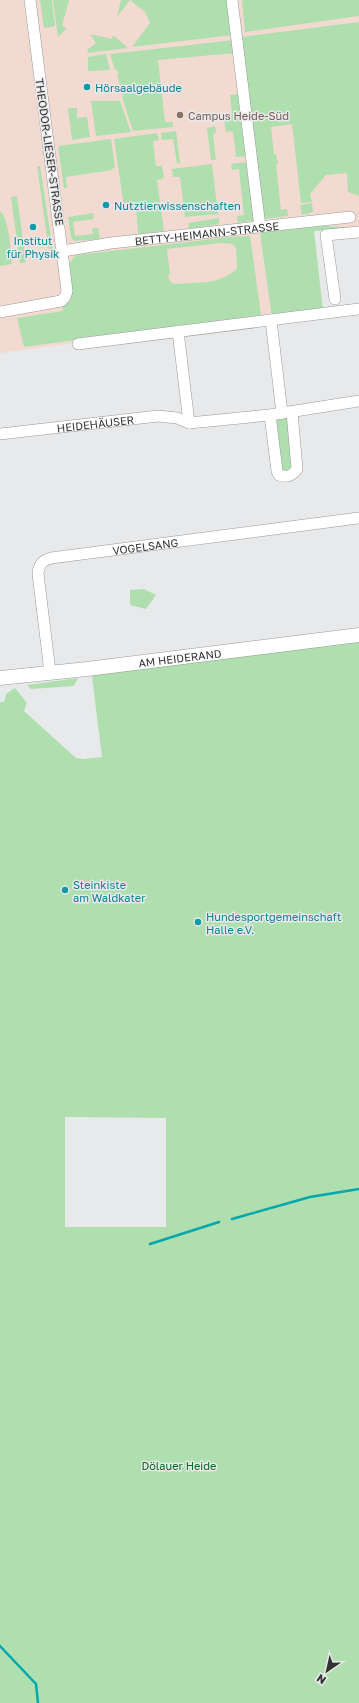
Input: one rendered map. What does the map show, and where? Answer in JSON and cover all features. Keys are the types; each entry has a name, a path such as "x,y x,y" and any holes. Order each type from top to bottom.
{"street":[{"name":"THEODOR-LIESER-STRASSE","path":"0,312 61,301 66,297 67,291 30,0"},
{"path":"232,0 260,227"},
{"name":"BETTY-HEIMANN-STRASSE","path":"63,251 111,243 350,217"},
{"path":"335,299 326,235 359,232"},
{"path":"78,344 359,309"},
{"path":"270,415 277,471 279,475 285,477 293,475 297,469 271,320"},
{"path":"178,331 189,423"},
{"name":"HEIDEHÄUSER","path":"0,434 158,416 177,418 189,423 270,415 359,401"},
{"name":"VOGELSANG","path":"50,672 38,574 39,567 43,561 51,558 359,518"},
{"name":"AM HEIDERAND","path":"0,678 95,668 359,635"}],"shaded area":[{"name":"Campus Heide-Süd","path":"0,0 359,0 359,229 314,231 323,311 0,353"}],"green space":[{"path":"40,0 52,0 55,26 44,28"},
{"path":"53,0 69,0 62,26 67,28 58,37"},
{"path":"121,0 130,0 117,17"},
{"path":"130,0 228,0 233,35 132,47 150,23 145,12"},
{"path":"242,0 359,0 359,16 245,32"},
{"path":"359,22 359,196 348,192 347,173 326,175 310,194 312,202 301,203 292,124 271,127 274,154 276,154 278,164 276,165 281,210 287,209 288,216 264,219 241,37"},
{"path":"90,34 112,39 113,35 128,48 88,53 87,50 96,43"},
{"path":"234,40 235,53 158,60 165,122 173,122 173,127 133,131 122,97 117,75 119,74 117,70 115,70 110,54"},
{"path":"106,54 110,70 88,71 88,57"},
{"path":"240,94 248,156 236,157 233,131 226,132 223,115 232,114 230,95"},
{"path":"91,101 120,101 131,132 96,136"},
{"path":"68,108 77,108 77,118 87,117 90,137 72,140"},
{"path":"215,126 216,133 213,134 216,160 211,160 207,128"},
{"path":"176,131 180,163 177,163 173,139 162,140 161,133"},
{"path":"157,133 159,140 153,141 156,166 162,166 164,178 157,180 164,231 138,234 136,208 124,207 114,139"},
{"path":"111,139 115,168 112,170 66,177 67,188 64,188 58,146"},
{"path":"248,162 256,220 238,223 237,216 244,215 239,169 232,170 231,164"},
{"path":"212,164 218,214 185,217 180,177 173,177 172,169"},
{"path":"37,166 40,166 54,257 50,258"},
{"path":"17,196 26,262 20,263 11,197"},
{"path":"312,203 313,212 302,215 300,205"},
{"path":"0,211 8,228 12,264 0,266"},
{"path":"93,213 94,219 73,222 75,236 93,234 92,228 98,228 100,239 74,241 71,237 68,217"},
{"path":"219,218 219,224 189,229 188,223"},
{"path":"325,226 359,228 314,231 323,311 272,317 260,233"},
{"path":"250,236 261,315 24,347 17,318 63,311 62,306 68,301 71,294 69,267 71,260 77,255","holes":["221,243 232,244 236,248 237,268 224,277 208,282 175,284 171,282 168,277 170,273 167,249"]},
{"path":"279,416 288,418 294,466 288,472 283,471 280,466 276,418"},
{"path":"144,589 156,595 146,609 130,605 130,590"},
{"name":"Dölauer Heide","path":"359,636 359,1703 0,1703 0,702 4,702 6,694 15,688 27,703 24,711 76,758 84,759 102,757 91,669","holes":["65,1117 166,1118 166,1227 65,1227"]},
{"path":"78,678 74,686 31,689 27,685"}],"waterway":[{"path":"232,1219 310,1197 359,1189"},
{"path":"150,1244 219,1222"},
{"path":"0,1646 36,1684 38,1703"}],"place":[{"name":"Hörsaalgebäude","path":"87,87"},
{"name":"Campus Heide-Süd","path":"180,115"},
{"name":"Nutztierwissenschaften","path":"106,205"},
{"name":"Institut für Physik","path":"33,227"},
{"name":"Steinkiste am Waldkater","path":"65,890"},
{"name":"Hundesportgemeinschaft Halle e.V.","path":"198,922"}]}
